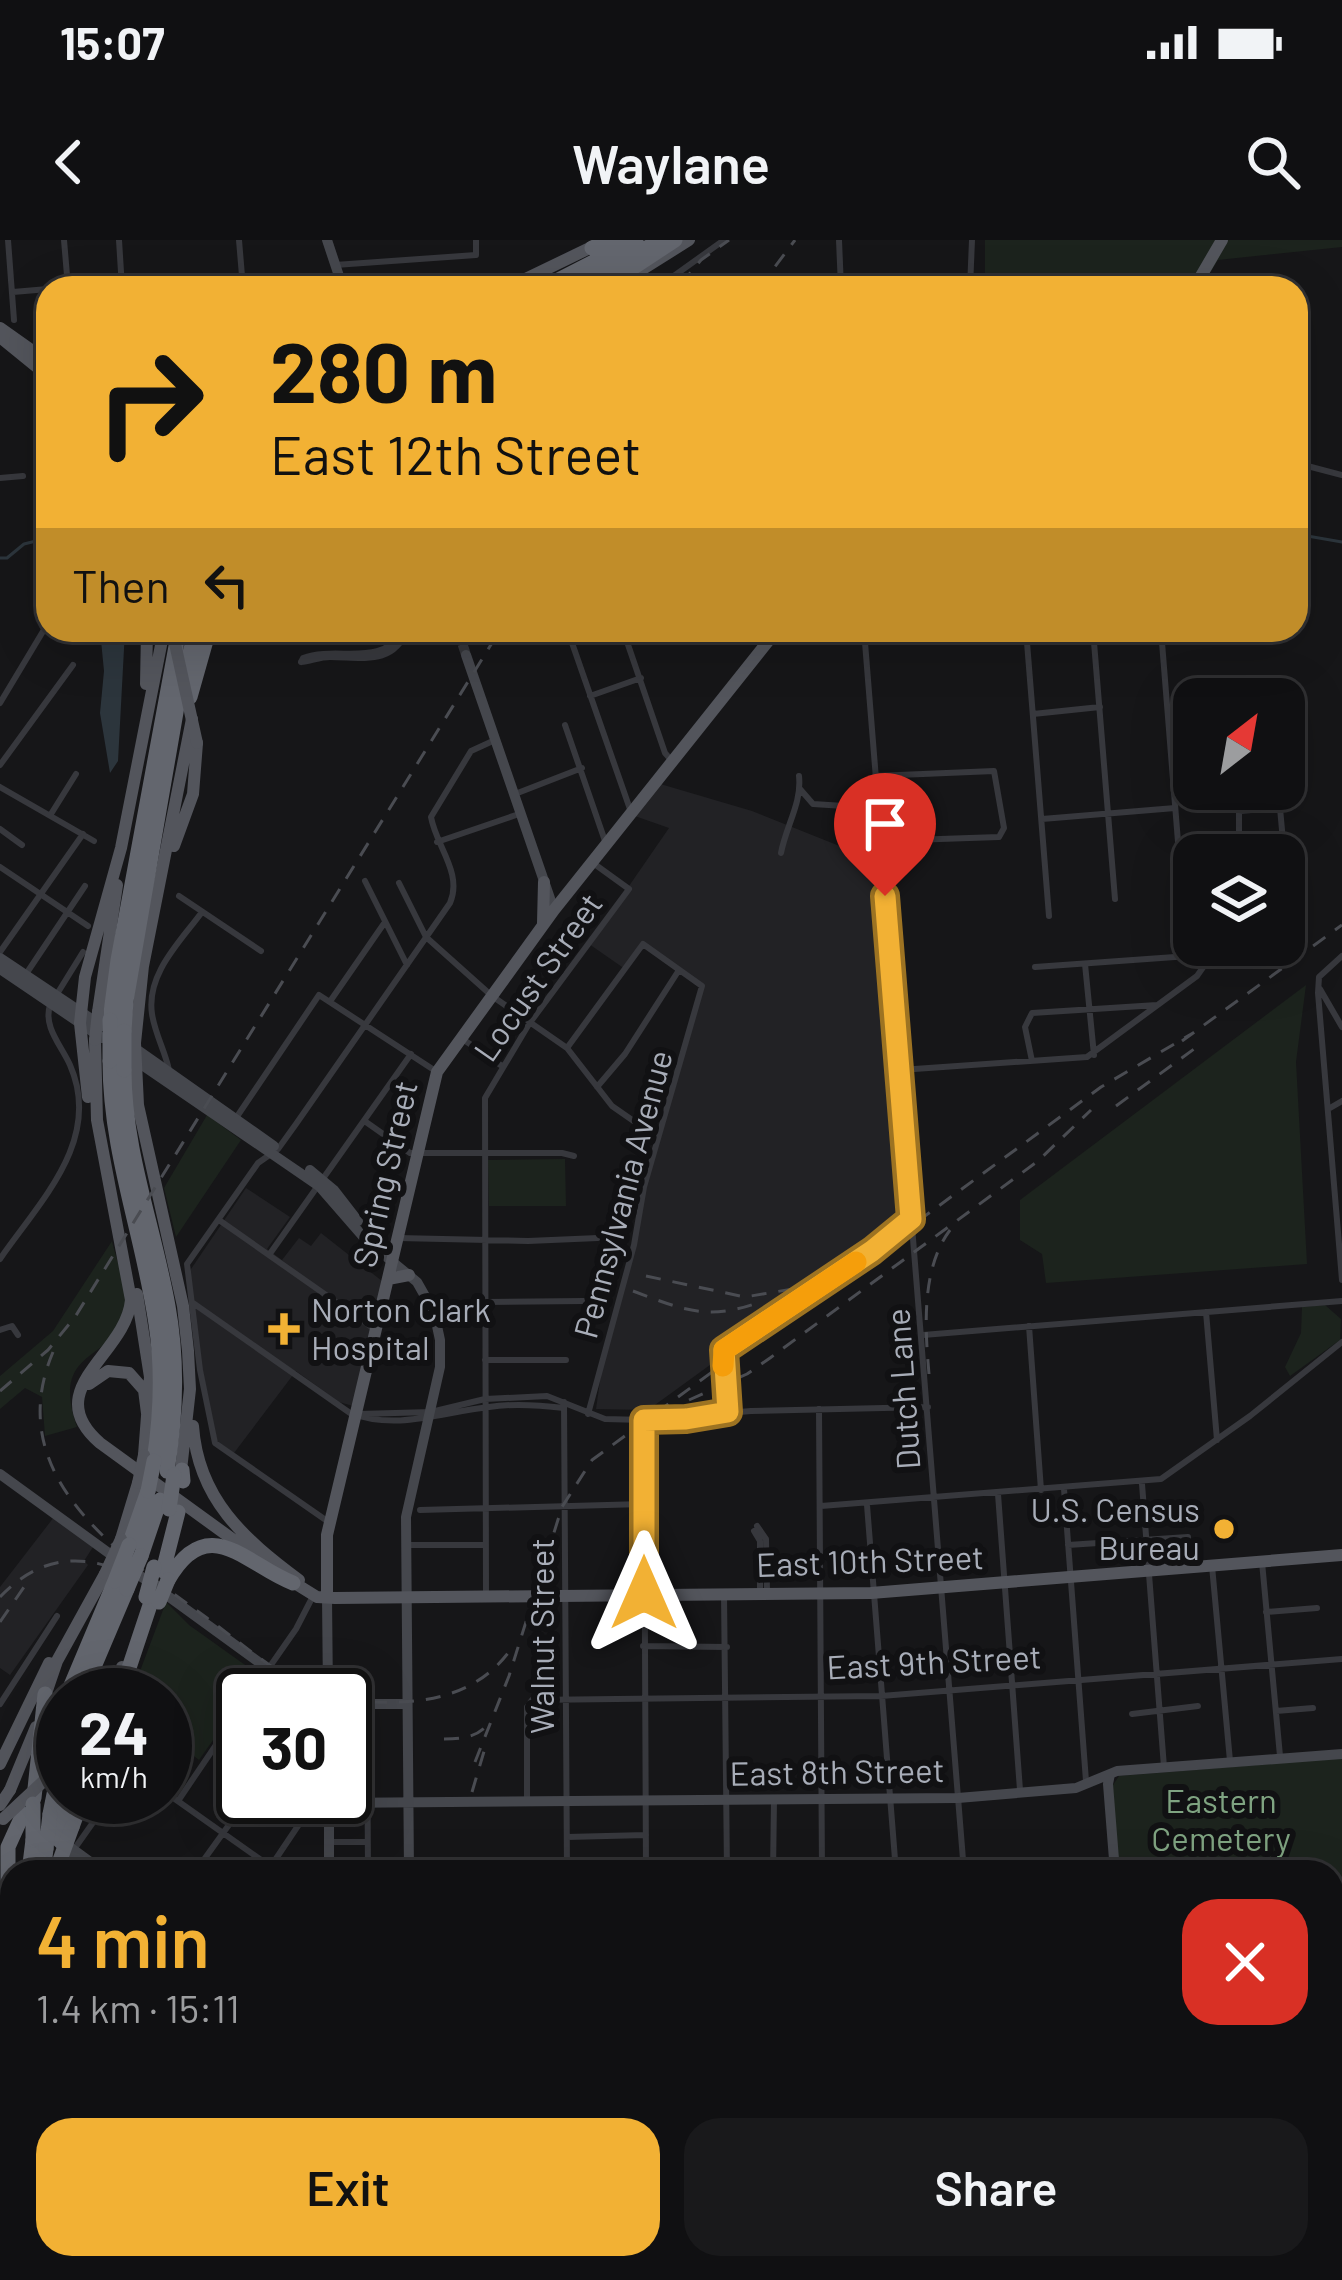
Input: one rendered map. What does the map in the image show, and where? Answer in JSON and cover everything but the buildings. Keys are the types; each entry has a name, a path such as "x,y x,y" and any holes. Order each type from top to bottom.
{"highway":[{"path":"566,276 636,240"},
{"path":"596,276 661,240"},
{"path":"620,276 675,240"},
{"path":"125,1668 151,1575 169,1471 176,1384 170,1322 107,1015 170,642"},
{"path":"107,1015 159,816 179,694 193,642"},
{"path":"159,816 206,642"},
{"path":"117,1055 115,1142 160,1348 169,1471"},
{"path":"151,1575 161,1501"},
{"path":"116,1581 151,1575 193,1551 222,1545 293,1583"},
{"path":"100,1668 113,1626 116,1581"},
{"path":"79,1668 116,1581"},
{"path":"94,1668 113,1626"},
{"path":"8,1860 8,1847 36,1809"},
{"path":"44,1824 59,1851"}],"main road":[{"path":"632,276 689,240"},
{"path":"1201,276 1222,240"},
{"path":"532,276 603,242"},
{"path":"0,328 36,354"},
{"path":"0,338 36,366"},
{"path":"141,739 145,642"},
{"path":"169,642 141,739 121,848 107,1015 142,1128 182,1306 195,1450 212,1496 240,1533 268,1557"},
{"path":"163,868 193,794 197,743 175,642"},
{"path":"106,1173 97,1120 142,966 208,642"},
{"name":"Spring Street","path":"327,1597 330,1523 437,1072 554,910 766,642"},
{"path":"121,848 87,966 81,1018 91,1115 149,1358 148,1421"},
{"path":"541,928 544,882"},
{"path":"376,1243 396,1236"},
{"path":"126,1258 129,1318 83,1384 80,1420 100,1443 311,1594"},
{"path":"388,1279 410,1274"},
{"path":"169,1471 148,1421 144,1390 130,1373 105,1372 87,1387 84,1414 98,1436 327,1597"},
{"path":"161,1501 190,1389"},
{"name":"East 10th Street","path":"311,1594 486,1597 872,1592 1342,1556"},
{"path":"121,1668 151,1575"},
{"path":"0,1764 35,1688 92,1597 116,1581"},
{"path":"54,1668 92,1597"},
{"path":"3,1807 36,1729"},
{"path":"3,1807 36,1783"}],"street":[{"path":"8,240 14,320"},
{"path":"64,240 64,276"},
{"path":"118,240 121,276"},
{"path":"239,240 242,276"},
{"path":"327,240 339,276"},
{"path":"335,265 476,255 476,240"},
{"path":"674,276 724,240"},
{"path":"838,240 840,276"},
{"path":"971,276 973,240"},
{"path":"13,292 36,290"},
{"path":"1308,466 1342,475"},
{"path":"0,478 23,476"},
{"path":"0,703 37,642"},
{"path":"396,642 380,652 326,652 301,662 382,657 400,642"},
{"path":"572,642 632,815"},
{"path":"628,642 672,762"},
{"name":"Dutch Lane","path":"865,642 963,1860"},
{"path":"1026,642 1049,916"},
{"path":"1094,642 1115,899"},
{"path":"1162,642 1173,783"},
{"path":"466,656 554,910"},
{"path":"0,765 73,665"},
{"path":"590,696 641,678"},
{"path":"1033,714 1100,707"},
{"path":"565,725 606,847"},
{"path":"330,1523 214,1440 187,1264 368,1024 450,903 454,876 437,842 433,812 471,751 495,740"},
{"path":"515,794 582,768"},
{"path":"875,776 995,771 1004,828 1000,836 881,842"},
{"path":"51,814 76,774"},
{"path":"781,853 786,828 798,805 799,776"},
{"path":"0,787 94,841"},
{"path":"800,789 813,804"},
{"path":"798,805 876,808"},
{"path":"1042,819 1173,808"},
{"path":"1239,834 1239,811 1280,808 1282,834"},
{"path":"437,842 521,813"},
{"path":"0,829 22,845"},
{"path":"53,999 0,955 82,834"},
{"name":"Locust Street","path":"486,1597 485,1098 529,1024 629,889 593,863"},
{"path":"0,867 88,926"},
{"path":"0,885 8,872"},
{"path":"365,881 407,965"},
{"path":"400,883 426,937 492,996 567,1048 612,1106 635,1122"},
{"path":"26,974 85,886"},
{"path":"178,896 261,950"},
{"path":"166,1077 151,1012 153,987 202,912"},
{"path":"332,1000 385,922"},
{"path":"567,1048 643,944 680,970 625,1054 597,1087"},
{"path":"0,1258 63,1170 79,1128 76,1082 47,1019 53,999 83,952"},
{"path":"900,1070 1094,1055 1204,966 1202,960 1189,956 1035,968"},
{"path":"1342,956 1324,970 1318,986 1338,1164 1342,1280"},
{"path":"1085,964 1094,1055"},
{"path":"0,969 81,1018 117,1055 166,1077 321,1183 392,1260"},
{"name":"Pennsylvania Avenue","path":"586,1412 634,1245 644,1187 703,988 680,970"},
{"path":"1318,986 1342,1028"},
{"path":"233,1123 319,995 437,1072"},
{"path":"1032,1061 1027,1019 1034,1012 1160,1004"},
{"path":"461,1038 502,1066"},
{"path":"269,1255 411,1054"},
{"path":"1330,1108 1342,1101"},
{"path":"364,1121 406,1151 574,1156"},
{"path":"321,1183 365,1240 410,1274 432,1305 440,1334 440,1367 409,1491 409,1860"},
{"path":"728,1412 724,1350 872,1251 911,1219"},
{"path":"219,1220 376,1330"},
{"path":"396,1236 598,1238"},
{"path":"485,1302 584,1301"},
{"path":"923,1335 1342,1301"},
{"path":"193,1303 356,1415 363,1411 430,1416 485,1403 564,1404 604,1419 644,1420 728,1412 928,1407"},
{"path":"1206,1312 1217,1441"},
{"path":"0,1330 12,1326 18,1335"},
{"path":"1029,1326 1041,1491"},
{"path":"821,1505 1161,1479 1342,1342"},
{"path":"485,1360 566,1360"},
{"name":"Walnut Street","path":"564,1404 567,1860"},
{"path":"819,1409 821,1860"},
{"path":"644,1420 646,1860"},
{"path":"0,1474 151,1575 263,1668"},
{"path":"1142,1484 1164,1767"},
{"path":"1064,1490 1087,1785"},
{"path":"998,1494 1021,1793"},
{"path":"420,1510 643,1504"},
{"path":"867,1504 895,1860"},
{"path":"756,1528 763,1591"},
{"path":"1068,1545 1188,1537"},
{"path":"406,1545 485,1545"},
{"path":"1262,1562 1280,1760"},
{"path":"1213,1566 1230,1765"},
{"path":"724,1592 727,1860"},
{"path":"269,1668 312,1604 311,1594"},
{"name":"Spring Street","path":"327,1597 328,1668"},
{"path":"1266,1612 1317,1608"},
{"path":"0,1704 57,1616"},
{"path":"643,1646 727,1647"},
{"name":"East 9th Street","path":"527,1800 530,1702 644,1696 881,1696 1342,1658"},
{"path":"372,1704 407,1704"},
{"path":"1132,1714 1198,1706"},
{"path":"1276,1712 1313,1708"},
{"path":"192,1781 216,1745"},
{"name":"East 8th Street","path":"372,1804 958,1798 1087,1785 1110,1774 1164,1767 1342,1754"},
{"path":"1110,1774 1113,1860"},
{"path":"773,1860 774,1800"},
{"path":"3,1807 36,1809"},
{"path":"192,1811 259,1860"},
{"path":"44,1824 59,1851 85,1824"},
{"path":"204,1860 230,1824"},
{"path":"278,1860 302,1824"},
{"path":"329,1824 329,1860"},
{"path":"368,1824 368,1860"},
{"path":"567,1837 646,1835"},
{"path":"329,1842 368,1842"}],"shaded area":[{"path":"101,642 124,642 118,761 110,773 100,713"},
{"path":"657,783 752,811 882,863 911,1219 648,1410 596,1409 644,1187 703,988 643,944 625,969 589,944 669,828 632,815"},
{"name":"Norton Clark Hospital","path":"246,1188 290,1217 267,1249 282,1260 299,1238 311,1246 321,1233 382,1281 353,1406 339,1402 296,1371 234,1453 217,1441 189,1272"},
{"path":"54,1517 93,1547 84,1561 88,1565 10,1675 0,1668 0,1587"}],"green space":[{"path":"985,240 1342,240 1342,247 1218,260 1206,276 985,276"},
{"path":"1306,985 1296,1062 1307,1264 1046,1283 1042,1254 1020,1240 1020,1200"},
{"path":"207,1115 241,1140 176,1237 164,1188"},
{"path":"565,1159 566,1206 489,1206 488,1160"},
{"path":"112,1241 126,1299 121,1325 78,1367 71,1381 77,1427 45,1436 42,1397 25,1388 0,1409 0,1376 53,1331"},
{"path":"1325,1305 1341,1319 1340,1340 1290,1376 1285,1367 1301,1333 1302,1307"},
{"path":"166,1602 189,1625 249,1668 216,1668 216,1736 199,1760 192,1755 192,1668 141,1668"},
{"name":"Eastern Cemetery","path":"1342,1758 1342,1860 1118,1860 1111,1788 1119,1776"}],"waterway":[{"path":"1308,536 1342,542"},
{"path":"0,558 36,541"}],"tunnel":[{"path":"462,642 466,655"}],"railway":[{"path":"688,276 729,240"},
{"path":"768,276 795,240"},
{"path":"0,1391 48,1350 75,1317 493,642"},
{"path":"1182,1041 1342,925"},
{"path":"475,1762 509,1676 562,1507 592,1460 1101,1087 1193,1033"},
{"path":"1116,1106 1194,1049"},
{"path":"689,1400 747,1374 770,1358 1038,1161 1091,1110"},
{"path":"929,1374 930,1281 950,1230"},
{"path":"646,1276 745,1297 822,1284"},
{"path":"633,1291 708,1312 757,1303"},
{"path":"53,1352 41,1397 43,1438 56,1475 78,1509 140,1568 274,1668"},
{"path":"0,1597 31,1573 64,1562 98,1564 135,1578"},
{"path":"0,1622 24,1587"},
{"path":"372,1701 414,1701 458,1691 495,1667 511,1649"},
{"path":"444,1739 470,1736 491,1720"},
{"path":"472,1792 485,1748"}],"slow traffic":[{"path":"723,1366 724,1350 856,1262"}],"place":[{"name":"Norton Clark Hospital","path":"284,1329"},
{"name":"U.S. Census Bureau","path":"1224,1529"}],"route":[{"path":"644,1593 644,1420 728,1412 724,1350 872,1251 911,1219 885,896"}]}
